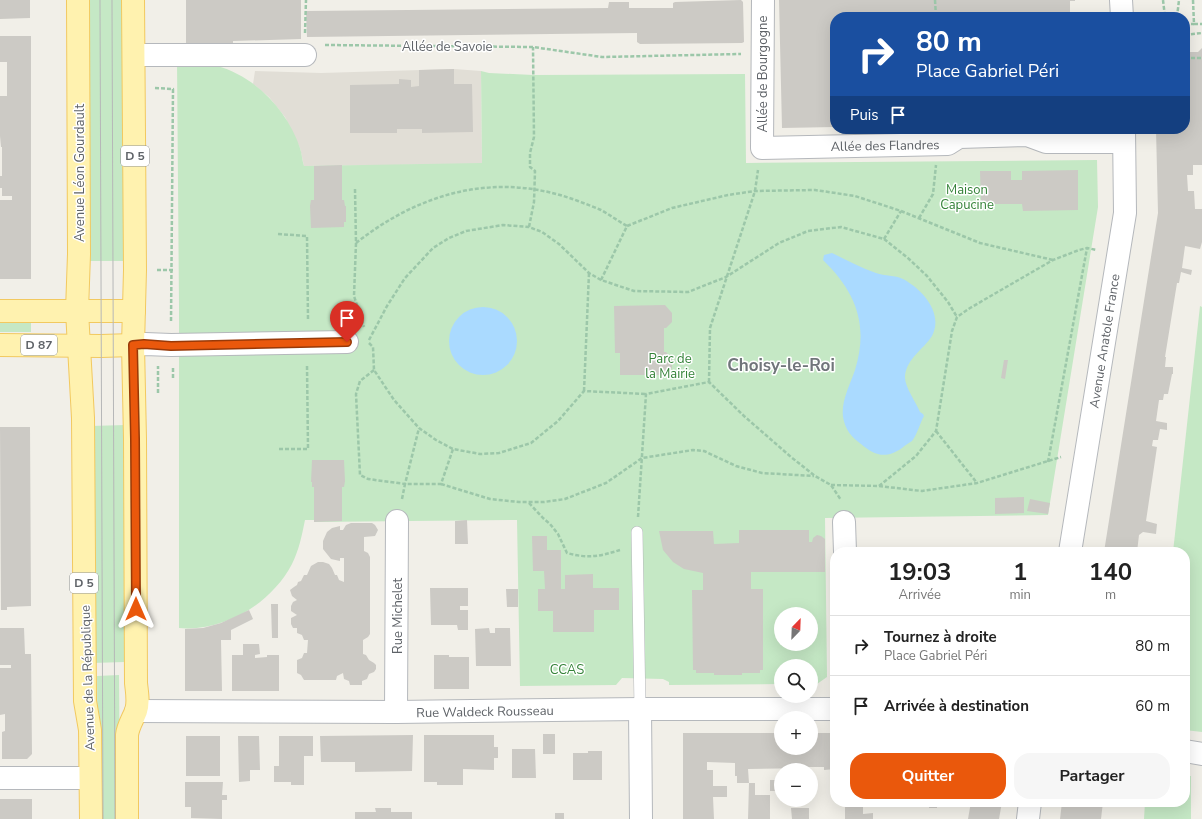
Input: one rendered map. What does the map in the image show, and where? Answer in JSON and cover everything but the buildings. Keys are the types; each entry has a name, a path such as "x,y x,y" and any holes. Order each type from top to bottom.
{"main road":[{"name":"Avenue Léon Gourdault","path":"78,0 79,254 77,311 79,346"},
{"name":"D 5","path":"127,819 127,735 138,701 136,683 133,345 133,0"},
{"path":"0,311 134,311"},
{"name":"D 87","path":"0,345 133,345"},
{"name":"Avenue de la République","path":"79,346 83,418 85,701 90,730 91,819"}],"street":[{"name":"Allée de Bourgogne","path":"762,148 763,0"},
{"path":"1121,0 1122,12"},
{"path":"134,55 305,55"},
{"name":"Allée des Flandres","path":"762,148 948,144 959,137 1027,135 1046,142 1124,136"},
{"name":"Avenue Anatole France","path":"1071,547 1125,213 1124,136"},
{"path":"133,345 144,344 171,346 356,339"},
{"name":"Rue Michelet","path":"396,712 397,521"},
{"path":"844,522 845,547"},
{"path":"640,709 641,819"},
{"name":"Rue Waldeck Rousseau","path":"136,711 396,712 640,709 830,709"},
{"path":"1190,752 1202,754"},
{"path":"0,778 90,778"},
{"path":"1028,819 1029,807"}],"lane":[{"path":"637,532 640,709"}],"path":[{"path":"305,55 306,0"},
{"path":"935,0 936,12"},
{"path":"1163,0 1164,12"},
{"path":"1177,12 1178,0"},
{"path":"1193,0 1194,24"},
{"path":"1190,24 1202,24"},
{"path":"1190,35 1202,34"},
{"name":"Allée de Savoie","path":"305,55 318,45 533,47 602,57 763,53"},
{"path":"529,227 534,202 535,171 530,168 530,153 534,138 533,47"},
{"path":"1190,58 1202,58"},
{"path":"134,89 173,90 173,270 171,346"},
{"path":"918,218 933,194 937,144"},
{"path":"356,243 372,230 406,210 430,200 456,193 513,186 534,188 561,195 601,210 627,226"},
{"path":"355,189 356,243 354,296 364,329"},
{"path":"601,280 627,226 672,208 728,195 755,191 815,190 854,196 901,211 980,243 1053,260"},
{"path":"755,191 710,328 709,382 744,416 791,457 815,476 831,485 843,503 844,522"},
{"path":"884,239 901,211"},
{"path":"368,342 404,278 433,248 449,238 466,231 503,224 529,227 542,232 560,244 589,273 601,280 634,291 688,292 726,278 779,243 808,231 841,227 884,239 927,276 948,302 957,317"},
{"path":"1048,462 1087,248"},
{"path":"879,486 916,456 936,430 952,331 957,317 1053,260 1087,248 1094,249"},
{"path":"356,339 368,342 373,347 374,370 394,400 420,428 436,440 453,449 480,454 499,453 531,444 558,422 584,391 589,273"},
{"path":"374,370 360,381 356,394 360,475 368,479 405,484 420,428"},
{"path":"584,391 646,394 709,382"},
{"path":"637,532 646,394"},
{"path":"936,430 977,483"},
{"path":"441,484 453,449"},
{"path":"411,484 441,484 490,499 519,502 544,502 565,499 606,483 642,458 693,450 704,451 736,466 762,473 815,476"},
{"path":"831,485 879,486 922,491 977,483 1061,457"},
{"path":"529,502 558,534 567,553 576,556 599,556 637,545"}],"shaded area":[{"path":"454,69 481,71 482,164 304,166 300,148 285,117 269,97 253,84 255,71 321,73"}],"green space":[{"path":"89,0 123,0 125,261 90,261"},
{"name":"Parc de la Mairie","path":"177,61 217,66 231,71 257,87 278,108 295,134 304,166 482,163 481,71 489,73 533,75 745,74 746,163 1097,160 1098,207 1048,515 825,518 827,677 818,683 818,659 774,659 774,684 669,685 669,682 663,679 622,678 616,685 520,686 517,520 314,522 314,520 305,520 298,548 292,564 272,591 259,603 229,620 213,625 196,628 179,628"},
{"path":"1200,306 1202,307 1202,732 1190,731 1190,547 1174,547"},
{"path":"0,321 31,321 31,332 0,332"},
{"path":"126,425 125,662 92,663 90,426"},
{"path":"119,675 120,819 98,819 97,676"},
{"path":"1191,776 1191,819 1144,819 1145,807 1190,807"}],"water":[{"path":"832,253 870,271 903,279 924,295 933,310 935,327 932,336 912,359 906,370 905,376 908,389 920,412 924,416 912,441 891,454 881,455 866,448 851,436 844,421 843,405 859,354 861,338 860,324 857,310 844,284 823,260 824,255"},
{"path":"483,307 496,310 507,317 514,328 517,341 514,354 507,365 496,372 483,375 470,372 459,365 452,354 449,341 452,328 459,317 470,310"}],"tram line":[{"path":"100,0 103,819"},
{"path":"112,0 115,819"}],"district":[{"name":"Choisy-le-Roi","path":"781,365"}],"route":[{"path":"136,609 133,345 144,344 171,346 179,344 347,342"}],"park label":[{"name":"Maison Capucine","path":"967,196"},
{"name":"CCAS","path":"567,669"}]}
